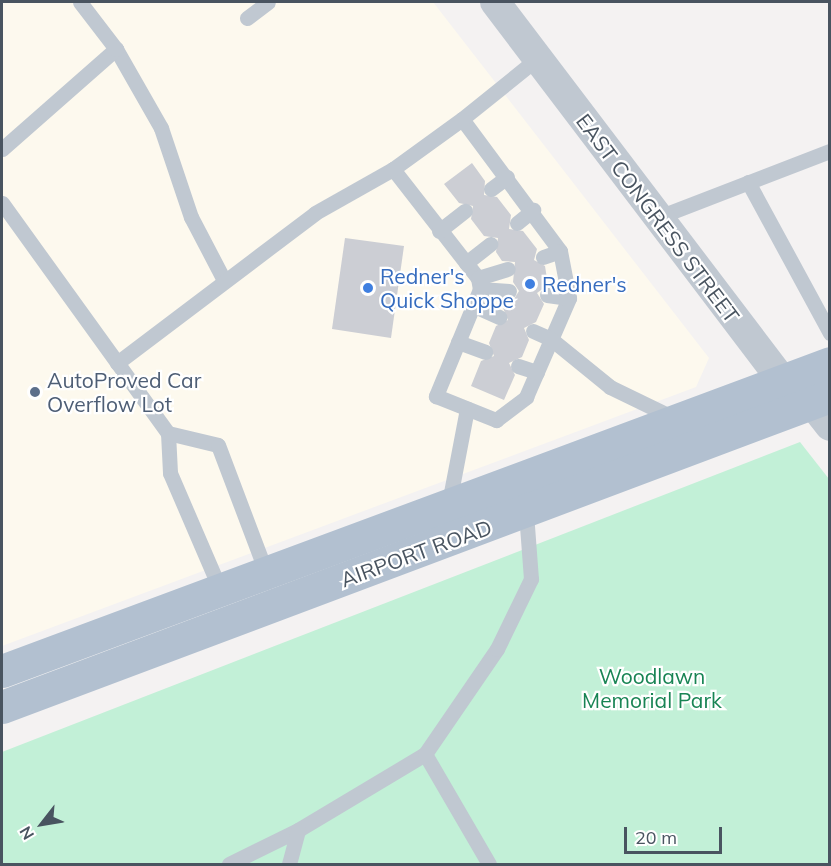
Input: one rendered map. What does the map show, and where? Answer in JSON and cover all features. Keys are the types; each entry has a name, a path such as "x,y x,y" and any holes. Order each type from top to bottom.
{"main road":[{"name":"AIRPORT ROAD","path":"2,671 830,363"},
{"name":"AIRPORT ROAD","path":"2,707 526,512 824,408"}],"street":[{"name":"EAST CONGRESS STREET","path":"495,2 656,218 782,380 824,408"}],"lane":[{"path":"80,2 116,49 161,128 191,217 224,280"},
{"path":"247,18 268,2"},
{"path":"2,149 116,49"},
{"path":"117,363 315,213 393,169 462,120 538,58"},
{"path":"462,120 533,210 560,251 569,298 526,397 496,420 436,396 479,283 508,269"},
{"path":"656,218 830,151"},
{"path":"393,169 479,283 509,291"},
{"path":"491,189 507,177"},
{"path":"748,182 830,333"},
{"path":"2,203 168,433 170,473 220,589"},
{"path":"517,223 533,210"},
{"path":"439,231 465,211"},
{"path":"466,263 490,244"},
{"path":"543,257 560,251"},
{"path":"547,295 569,298"},
{"path":"472,305 499,317"},
{"path":"532,331 551,339 610,387 676,420"},
{"path":"458,342 485,352"},
{"path":"519,366 537,372"},
{"path":"448,504 467,410"},
{"path":"168,433 218,445 266,572"},
{"path":"229,864 298,830 425,754 497,649 531,579 526,512"},
{"path":"425,754 489,864"},
{"path":"290,864 298,830"}],"shaded area":[{"path":"2,2 433,2 709,358 696,387 2,646"}],"green space":[{"name":"Woodlawn Memorial Park","path":"800,442 829,479 829,864 2,864 2,752"}],"building":[{"name":"Redner's","path":"472,163 485,181 484,195 497,197 511,215 509,229 523,231 537,249 534,260 545,266 548,285 537,293 544,304 536,322 524,328 529,340 522,357 509,363 515,375 504,400 471,386 481,361 494,356 489,343 496,326 508,320 503,308 506,301 514,299 519,291 513,282 515,262 502,261 496,252 498,238 484,236 471,219 473,206 459,203 444,184"},
{"name":"Redner's Quick Shoppe","path":"345,238 404,246 391,338 332,329"}],"place":[{"name":"Redner's","path":"530,284"},
{"name":"Redner's Quick Shoppe","path":"368,288"},
{"name":"AutoProved Car Overflow Lot","path":"35,392"}]}
